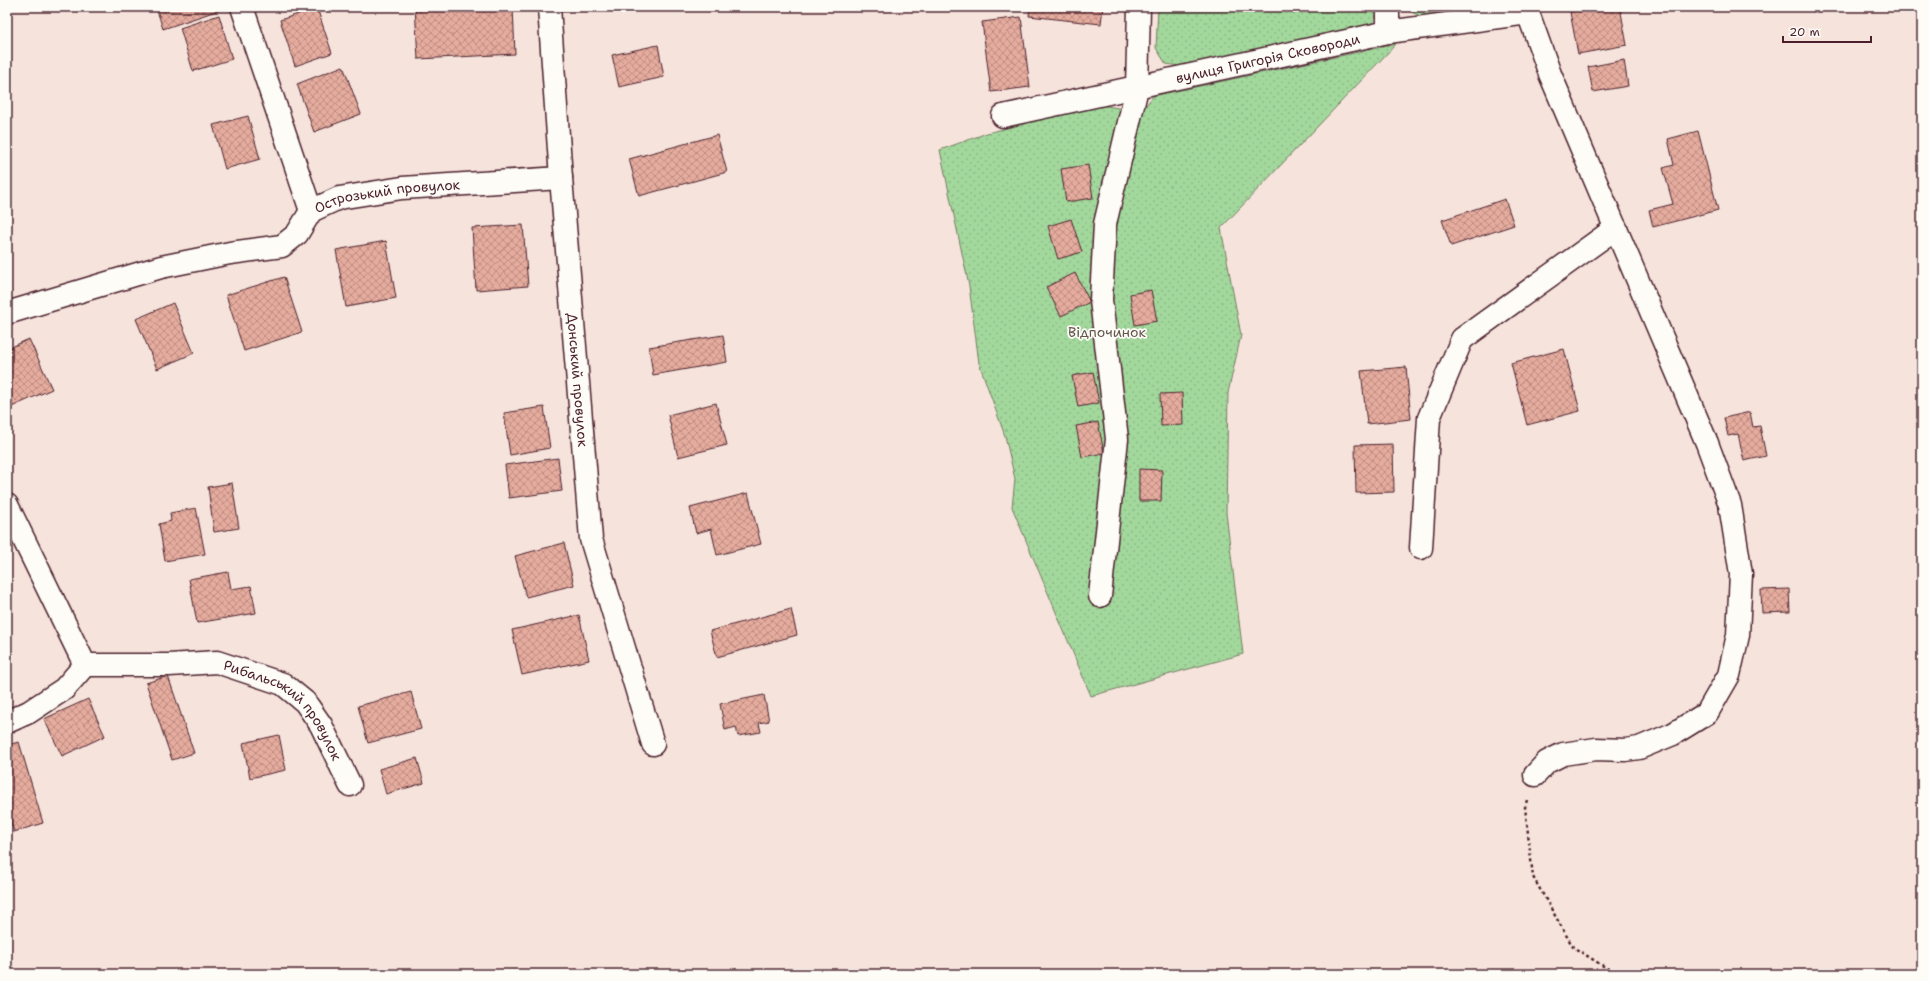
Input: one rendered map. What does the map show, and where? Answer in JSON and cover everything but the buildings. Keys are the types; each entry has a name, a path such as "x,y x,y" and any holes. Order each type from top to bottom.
{"street":[{"name":"Острозький провулок","path":"242,7 311,211 339,198 402,188 561,178"},
{"name":"Донський провулок","path":"549,7 561,178 591,540 653,744"},
{"path":"1100,596 1117,439 1101,300 1105,224 1137,88 1139,7"},
{"path":"1388,7 1388,32"},
{"path":"1528,10 1550,74 1708,442 1730,505 1741,574 1738,635 1729,675 1707,712 1673,734 1639,748 1625,750 1596,750 1563,754 1547,762 1535,775"},
{"name":"вулиця Григорія Сковороди","path":"1003,116 1137,88 1388,32 1528,10"},
{"path":"7,313 162,267 230,253 282,246 297,234 311,211"},
{"path":"1421,548 1429,418 1462,339 1616,228"},
{"path":"7,505 86,665 64,689 29,712 7,722"},
{"name":"Рибальський провулок","path":"86,665 217,662 283,684 305,702 321,725 350,785"}],"path":[{"path":"1535,775 1525,807 1533,877 1573,947 1616,974"}],"green space":[{"path":"1158,7 1379,8 1374,21 1357,34 1194,68 1166,64 1156,48"},
{"path":"1401,7 1490,7 1424,18"},
{"name":"Відпочинок","path":"1396,44 1221,228 1241,335 1228,393 1226,513 1243,654 1091,696 1012,507 1015,479 1005,436 979,363 969,286 940,150 987,133 1101,105 1141,112 1153,96"}]}
